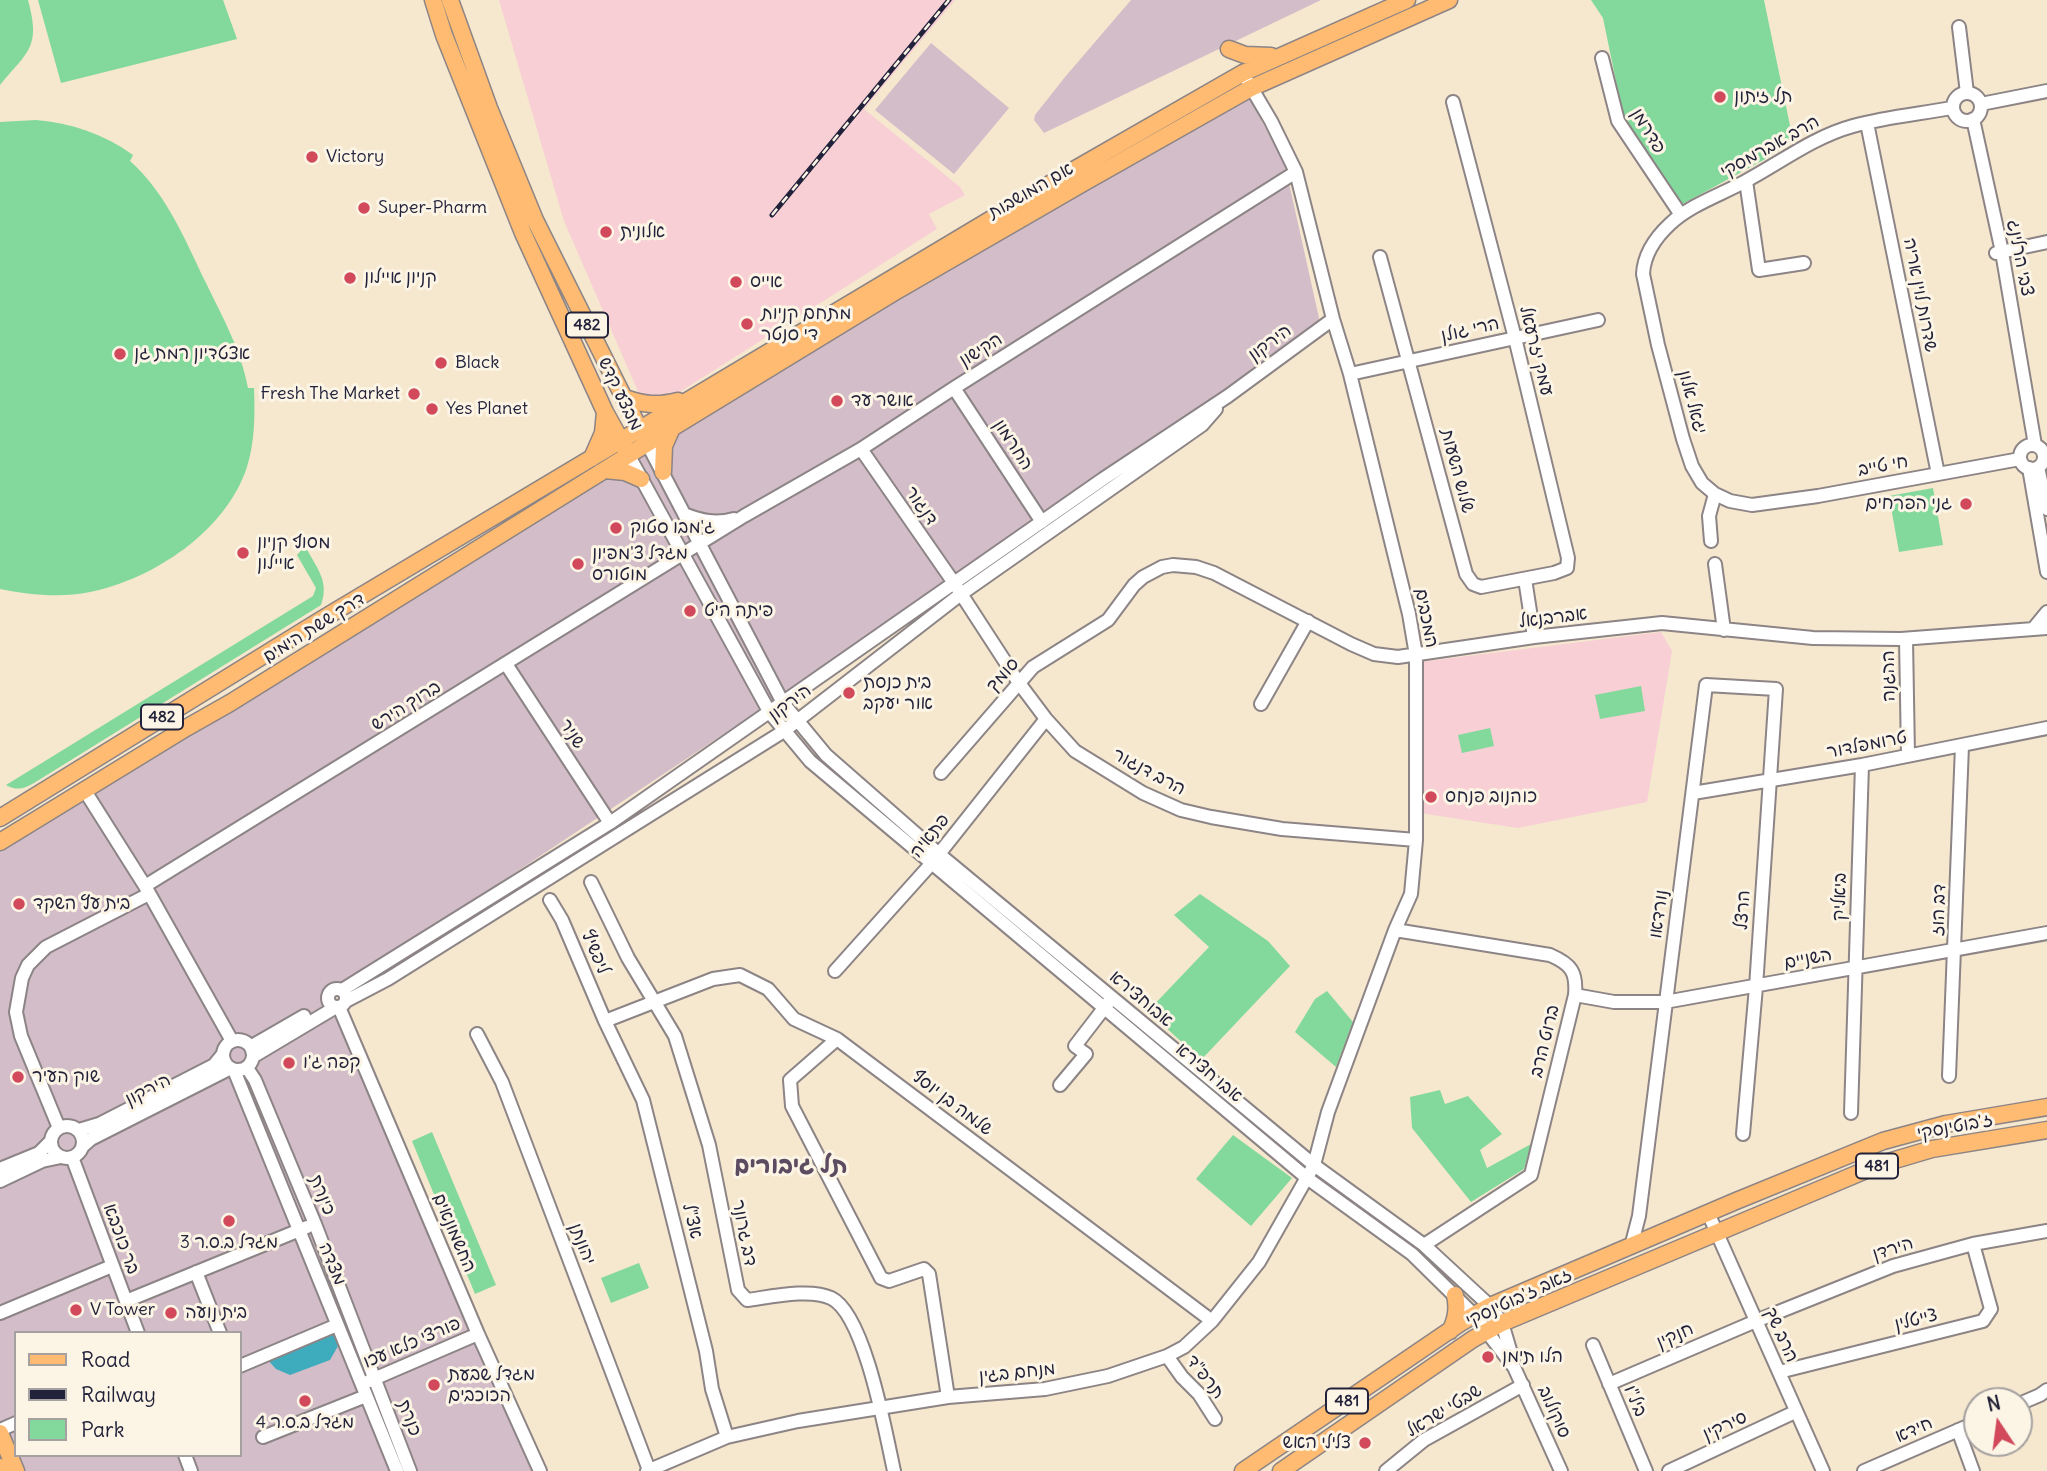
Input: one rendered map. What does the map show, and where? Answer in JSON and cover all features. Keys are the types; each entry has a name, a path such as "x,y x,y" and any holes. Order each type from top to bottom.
{"main road":[{"name":"מבצע קדש","path":"433,0 444,35 648,444"},
{"name":"מבצע קדש","path":"450,0 482,111 523,233 605,412 629,456"},
{"name":"אם המושבות","path":"620,440 1065,175 1243,73 1407,0"},
{"name":"אם המושבות","path":"648,444 898,290 1251,88 1450,0"},
{"path":"1229,49 1254,57 1284,53"},
{"path":"625,398 644,405 662,405 700,393"},
{"path":"592,458 603,433 605,412"},
{"path":"663,472 664,446 672,428"},
{"name":"דרך ששת הימים","path":"0,818 620,440"},
{"name":"דרך ששת הימים","path":"0,842 648,444"},
{"path":"605,470 625,472 641,479"},
{"name":"481","path":"1490,1306 1857,1151 1927,1129 2047,1107"},
{"name":"ז'בוטינסקי","path":"1717,1233 1900,1158 1932,1149 2047,1130"},
{"name":"זאב ז'בוטינסקי","path":"1281,1471 1487,1331 1717,1233"},
{"path":"1450,1331 1456,1316 1455,1295"},
{"name":"זאב ז'בוטינסקי","path":"1243,1471 1490,1306"},
{"path":"0,1431 16,1471"}],"street":[{"path":"1959,27 1967,93"},
{"name":"פדרמן","path":"1602,58 1618,121 1681,215"},
{"name":"המכבים","path":"1243,73 1296,172 1333,319 1350,374 1409,614 1416,655 1416,840 1411,894 1395,930 1328,1112 1314,1165 1307,1178"},
{"path":"1981,104 2047,91"},
{"path":"1967,93 1976,96 1981,104 1979,113 1970,120 1955,116 1952,108 1958,95 1967,93"},
{"name":"עמק יזרעאל","path":"1453,102 1515,338 1568,558 1567,568 1525,579"},
{"name":"הרב אברמסקי","path":"1643,274 1643,265 1657,238 1681,215 1829,134 1867,122 1952,108"},
{"name":"צבי הרלינג","path":"1970,120 2038,450"},
{"name":"שדרות לוין אריה","path":"1867,122 1938,474"},
{"name":"הקישון","path":"684,554 861,449 1296,172"},
{"path":"1746,181 1759,270 1804,263"},
{"path":"1998,253 2047,243"},
{"name":"שלוש השעות","path":"1380,257 1466,575 1481,587 1525,579"},
{"name":"יגאל אלון","path":"1643,274 1658,345 1683,439 1692,466 1702,483 1715,494"},
{"name":"הירקון","path":"253,1051 338,1001 610,823 1228,396 1333,319"},
{"name":"הרי גולן","path":"1350,374 1598,320"},
{"name":"החרמון","path":"954,388 1042,522"},
{"name":"הירקון","path":"338,1001 388,979 784,731 961,594 1202,425 1228,396"},
{"name":"מבצע קדש","path":"648,444 783,703"},
{"name":"דנגור","path":"861,449 954,583"},
{"path":"2029,465 2043,462 2038,450 2020,453 2029,465 2047,509"},
{"name":"מבצע קדש","path":"629,456 770,713"},
{"path":"2029,465 2047,572"},
{"name":"חי טייב","path":"1715,494 1730,501 1752,505 1938,474 2029,465"},
{"path":"1712,541 1709,516 1715,494"},
{"path":"684,514 702,521 724,521 744,516"},
{"path":"668,564 670,530"},
{"name":"ברוך הירש","path":"59,1128 21,1036 16,1012 22,978 28,965 46,947 147,890 684,554"},
{"name":"אברבנאל","path":"1108,620 1127,593 1143,577 1162,566 1183,564 1214,573 1374,654 1385,657 1662,623 1813,638 1906,639 2047,628"},
{"path":"1715,564 1724,630"},
{"path":"1525,579 1534,637"},
{"name":"הרב דנגור","path":"954,583 1019,682 1074,751 1143,793 1181,810 1211,817 1282,829 1416,840"},
{"path":"2033,629 2047,612"},
{"name":"סומך","path":"942,773 1033,667 1108,620"},
{"path":"1261,704 1308,621"},
{"name":"ההגנה","path":"1906,639 1909,755"},
{"name":"שניר","path":"506,664 610,823"},
{"name":"נורדאו","path":"1631,1247 1639,1216 1706,685 1776,689"},
{"name":"הרצל","path":"1742,1134 1756,987 1776,689"},
{"name":"אבוחצירא","path":"783,703 826,755 935,859 1112,997 1314,1165 1424,1245 1490,1306"},
{"name":"אבו חצירא","path":"770,713 810,761 935,859 1104,1008 1307,1178 1412,1254 1474,1315"},
{"name":"פתאיה","path":"835,971 935,859 1046,719"},
{"name":"טרומפלדור","path":"1693,793 1862,765 2047,728"},
{"name":"דב הוז","path":"1949,1076 1962,746"},
{"name":"ביאליק","path":"1851,1113 1862,765"},
{"path":"85,791 147,890 232,1041"},
{"name":"דב גרונר","path":"591,882 628,958 675,1036 709,1145 738,1290 747,1300 810,1293 833,1298 847,1313 857,1330 880,1407 894,1471"},
{"name":"ליפשיץ","path":"550,900 562,920 605,1021"},
{"name":"ברוט הרב","path":"1395,930 1550,954 1572,969 1576,980 1575,995 1531,1175 1424,1245"},
{"name":"השניים","path":"1575,995 1614,1002 1665,1002 2047,933"},
{"name":"שלמה בן יוסף","path":"605,1021 713,979 740,975 768,989 794,1019 837,1039 1212,1321"},
{"path":"1060,1085 1086,1054 1075,1046 1112,997"},
{"name":"החשמונאים","path":"338,1001 478,1334 540,1471"},
{"name":"אצ\"ל","path":"605,1021 643,1100 706,1351 712,1388 727,1437"},
{"name":"יהונתן","path":"477,1034 502,1082 648,1471"},
{"path":"837,1039 790,1080 792,1107 881,1278 889,1281 924,1269 929,1274 948,1397"},
{"path":"243,1040 253,1051 252,1062 237,1069 225,1062 223,1054 225,1046 232,1041 243,1040"},
{"name":"הירקון","path":"79,1130 99,1124 214,1065 223,1054"},
{"name":"הירקון","path":"83,1146 91,1139 237,1069"},
{"name":"כינרת","path":"237,1069 255,1080 375,1378"},
{"name":"מצדה","path":"237,1069 397,1471"},
{"path":"0,1169 39,1153 59,1128 69,1126 79,1130 83,1146 77,1155 42,1161 0,1181"},
{"path":"51,1141 54,1150 67,1157"},
{"name":"בר כוכבא","path":"67,1157 137,1331"},
{"name":"מנחם בגין","path":"648,1471 727,1437 798,1420 948,1397 1045,1389 1108,1376 1167,1356 1184,1347 1212,1321 1259,1262 1307,1178"},
{"name":"הרב שך","path":"1708,1213 1823,1471"},
{"path":"1639,1216 1647,1228 1660,1234"},
{"path":"126,1301 315,1224"},
{"name":"הירדן","path":"1756,1321 1894,1266 1973,1244 2047,1231"},
{"name":"צייטלין","path":"1779,1372 1983,1321 1991,1309 1973,1244"},
{"path":"0,1313 112,1266"},
{"path":"196,1272 219,1331"},
{"path":"1490,1306 1502,1323"},
{"name":"סוקולוב","path":"1474,1315 1514,1367 1561,1471"},
{"name":"חנקין","path":"1609,1384 1756,1321"},
{"name":"סוקולוב","path":"1502,1323 1514,1367"},
{"path":"242,1365 337,1325"},
{"name":"פורצי כלא עכו","path":"263,1437 364,1390 375,1378 478,1334"},
{"name":"ביל\"ו","path":"1593,1345 1646,1471"},
{"name":"תרפ\"ד","path":"1167,1356 1199,1394 1215,1419"},
{"name":"כנרת","path":"375,1378 410,1471"},
{"name":"שבטי ישראל","path":"1386,1471 1424,1440 1523,1385"},
{"name":"סירקין","path":"1669,1471 1795,1412"},
{"name":"חידא","path":"1864,1471 1963,1428"},
{"path":"1958,1430 1973,1471"}],"shaded area":[{"path":"499,0 955,0 864,109 960,187 965,195 929,214 937,229 675,395 656,398 640,396 564,221"},
{"path":"1131,0 1321,0 1044,133 1034,120 1035,115"},
{"path":"931,43 1009,108 954,174 875,110"},
{"path":"1248,95 1285,165 1323,336 391,955 326,994 399,1149 537,1471 13,1471 0,1437 0,847 949,268"},
{"path":"1661,632 1672,651 1647,802 1518,828 1420,813 1420,662"}],"green space":[{"path":"0,0 28,0 33,29 25,56 0,85"},
{"path":"38,0 223,0 237,39 61,83"},
{"path":"1591,0 1764,0 1793,140 1769,157 1679,206 1626,130 1603,18"},
{"name":"אצטדיון רמת גן","path":"36,120 87,131 111,141 133,155 130,161 155,188 182,234 231,334 248,388 254,388 254,428 250,457 237,490 223,512 185,549 162,564 114,586 68,595 0,589 0,122"},
{"path":"1933,488 1943,545 1899,552 1889,496"},
{"path":"305,546 323,581 321,605 27,787 14,788 6,785 313,596 316,588 297,555"},
{"path":"1641,686 1645,711 1600,719 1595,695"},
{"path":"1490,728 1494,746 1462,753 1458,735"},
{"path":"1200,894 1268,941 1290,966 1201,1060 1148,1011 1209,947 1174,915"},
{"path":"1327,991 1353,1022 1336,1067 1295,1032 1315,999"},
{"path":"1440,1090 1445,1104 1468,1096 1502,1134 1480,1150 1487,1168 1531,1144 1524,1169 1471,1202 1412,1128 1410,1097"},
{"path":"432,1132 496,1285 475,1294 412,1141"},
{"path":"1233,1135 1292,1178 1251,1226 1196,1179"},
{"path":"639,1263 649,1288 611,1303 601,1278"}],"water":[{"path":"333,1331 338,1346 330,1360 290,1375 276,1369 267,1359"}],"railway":[{"path":"772,215 949,0"}],"place":[{"name":"תל זיתון","path":"1720,97"},
{"name":"Victory","path":"312,157"},
{"name":"Super-Pharm","path":"364,208"},
{"name":"אלונית","path":"606,232"},
{"name":"קניון איילון","path":"350,278"},
{"name":"אייס","path":"736,282"},
{"name":"מתחם קניות די סנטר","path":"747,324"},
{"name":"אצטדיון רמת גן","path":"120,354"},
{"name":"Black","path":"441,363"},
{"name":"Fresh The Market","path":"414,394"},
{"name":"אושר עד","path":"837,401"},
{"name":"Yes Planet","path":"432,409"},
{"name":"גני הפרחים","path":"1966,504"},
{"name":"ג'מבו סטוק","path":"616,528"},
{"name":"מסוף קניון איילון","path":"243,553"},
{"name":"מגדל צ'מפיון מוטורס","path":"578,564"},
{"name":"פיתה היט","path":"690,611"},
{"name":"בית כנסת אור יעקב","path":"849,693"},
{"name":"כוהנוב פנחס","path":"1431,797"},
{"name":"בית עץ השקד","path":"19,904"},
{"name":"קפה ג'ו","path":"289,1063"},
{"name":"שוק העיר","path":"18,1077"},
{"name":"מגדל ב.ס.ר 3","path":"229,1221"},
{"name":"V Tower","path":"76,1310"},
{"name":"בית נועה","path":"171,1313"},
{"name":"הלו תימן","path":"1488,1357"},
{"name":"מגדל שבעת הכוכבים","path":"434,1385"},
{"name":"מגדל ב.ס.ר 4","path":"305,1401"},
{"name":"צלילי האש","path":"1365,1443"}],"district":[{"name":"תל גיבורים","path":"791,1166"}]}
